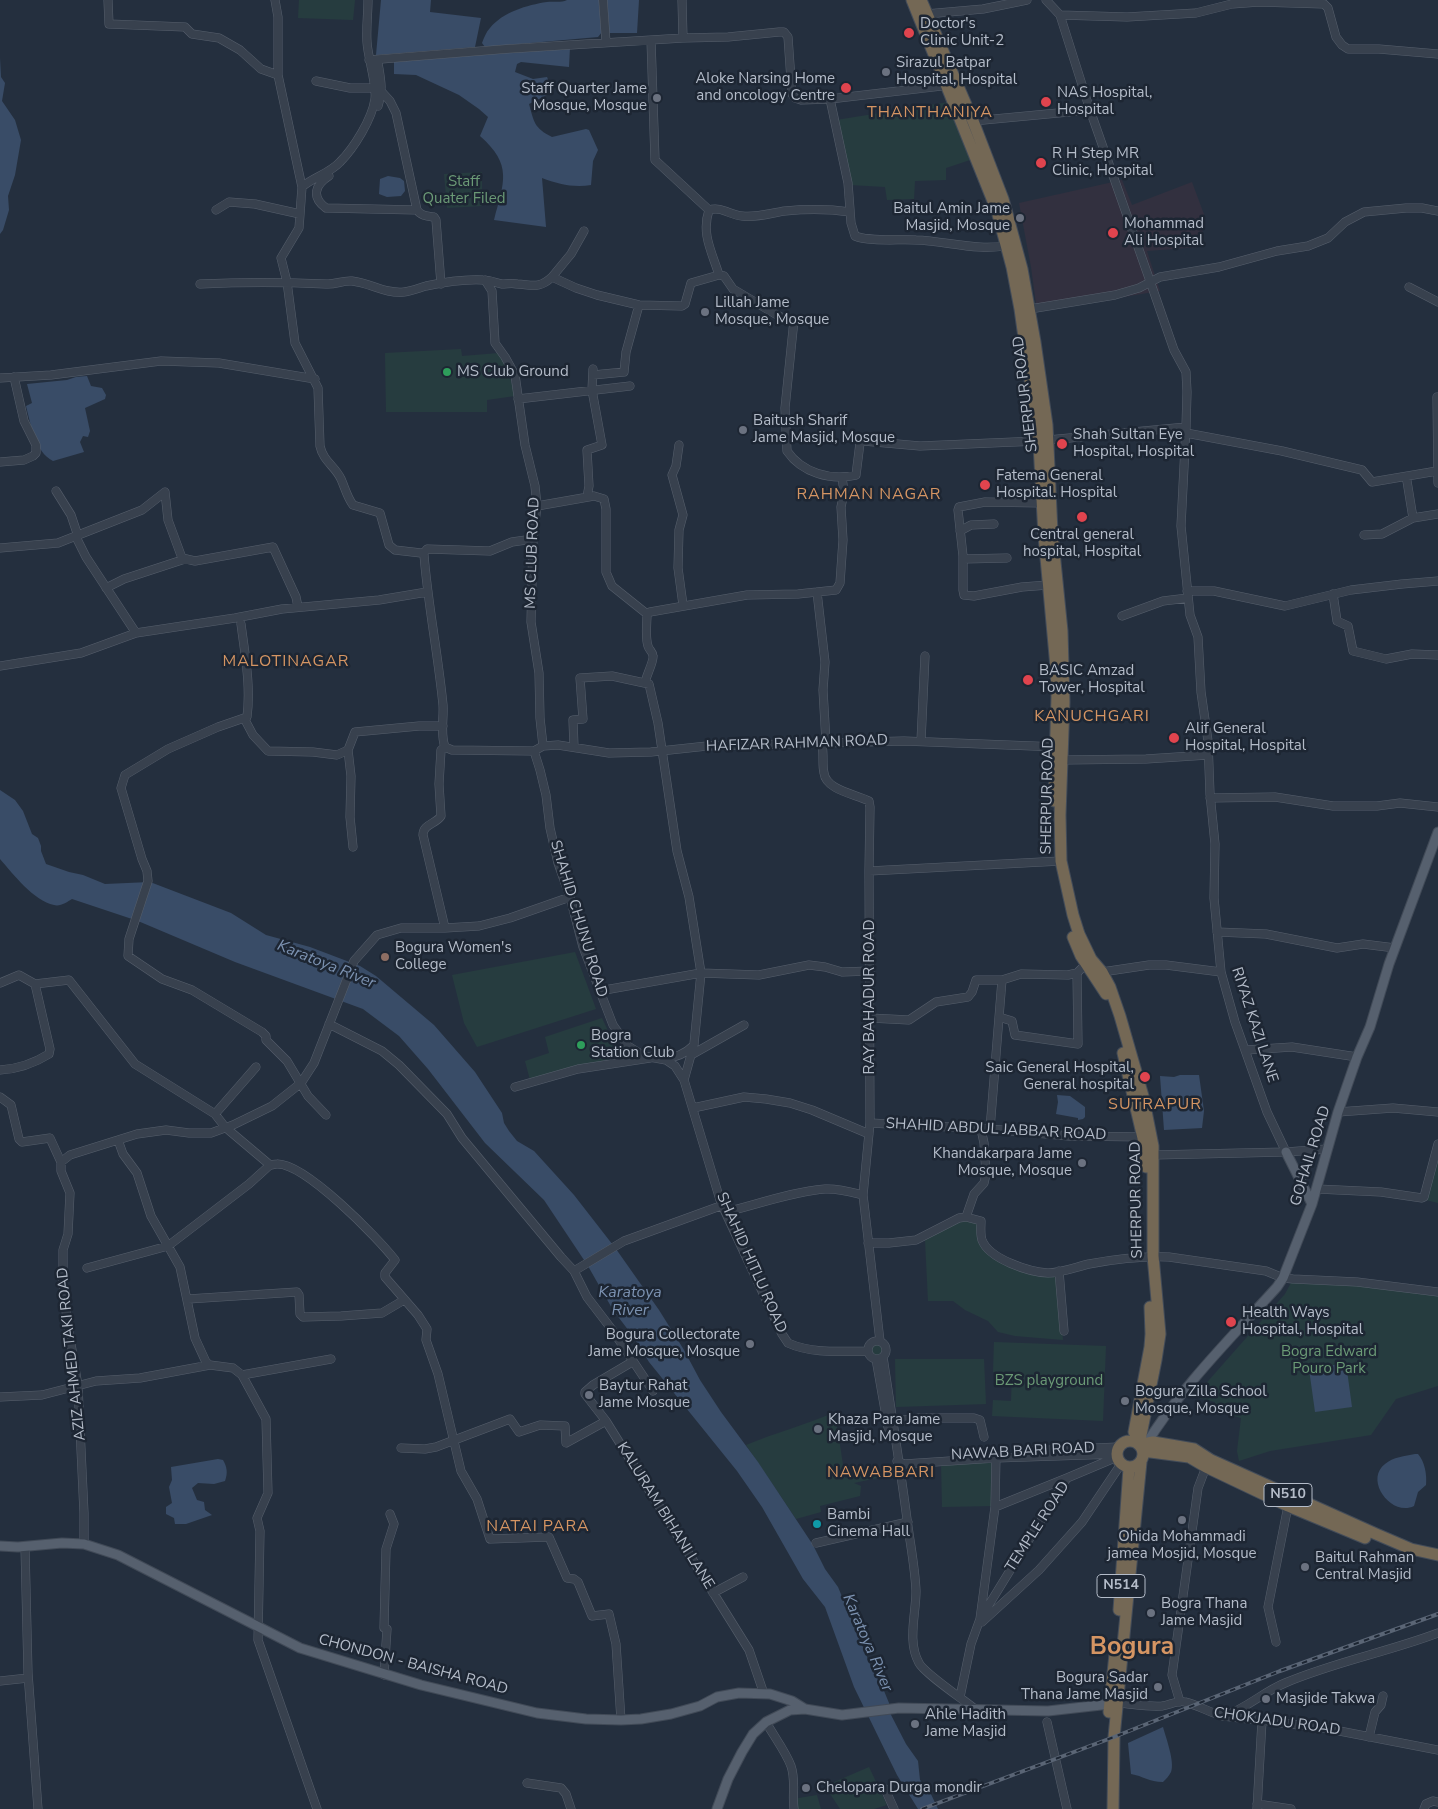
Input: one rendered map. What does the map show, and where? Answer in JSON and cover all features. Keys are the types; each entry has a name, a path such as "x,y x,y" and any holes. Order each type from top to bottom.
{"highway":[{"name":"SHERPUR ROAD","path":"912,0 952,85 973,121 1003,199 1011,245 1012,267 1043,441 1042,503 1056,681 1059,747 1063,760 1058,862"},
{"name":"SHERPUR ROAD","path":"921,0 1011,245 1030,309 1062,630 1064,702 1053,833 1058,862 1074,921 1089,961 1110,1006 1153,1155 1149,1257 1160,1334 1140,1448"},
{"name":"SHERPUR ROAD","path":"1089,961 1102,972 1110,986 1138,1077 1147,1137 1151,1334 1140,1448"},
{"path":"1124,1442 1140,1448 1138,1465 1120,1458 1124,1442"},
{"path":"1114,1704 1140,1448"},
{"name":"N510","path":"1140,1448 1189,1457 1206,1467 1224,1471 1412,1549 1438,1555"},
{"name":"N510","path":"1140,1448 1194,1449 1224,1471"},
{"name":"N514","path":"1113,1809 1114,1704 1128,1504 1120,1458"},
{"name":"N510","path":"1266,1490 1288,1506 1404,1553 1438,1562"},
{"name":"N514","path":"1106,1809 1107,1739 1114,1704"}],"main road":[{"name":"GOHAIL ROAD","path":"1140,1448 1201,1371 1277,1287 1282,1278 1312,1204 1338,1112 1357,1057 1370,1027 1395,948 1438,832"},
{"name":"RIYAZ KAZI LANE","path":"1286,1152 1312,1204"},
{"path":"1146,1414 1152,1423 1161,1422"},
{"name":"CHONDON - BAISHA ROAD","path":"0,1546 62,1543 84,1544 118,1555 170,1584 300,1648 384,1674 537,1713 586,1719 621,1720 671,1714 700,1706 717,1696 739,1693 770,1694 792,1701 805,1709"},
{"path":"716,1809 728,1779 753,1734 766,1722 790,1710 805,1709 842,1714 899,1708 1054,1710 1114,1704"}],"street":[{"path":"108,0 109,24 185,27 192,34 219,38 240,50 261,69 278,75"},
{"path":"275,0 278,16 278,75 302,187 299,228 281,258 287,282 295,343 315,379 319,393 321,450 325,460 341,478 348,499 355,507 380,513 391,547 422,554"},
{"path":"368,0 367,42 369,60 379,90 390,101 396,114 417,210 419,214 434,217 436,220 441,284"},
{"path":"603,0 606,42"},
{"path":"682,0 683,38"},
{"path":"926,14 983,9 1028,0"},
{"path":"1046,0 1060,15 1127,17 1196,13 1232,4 1259,2 1324,4 1328,8 1336,37 1348,49 1379,49 1438,54"},
{"name":"RIYAZ KAZI LANE","path":"1060,15 1090,110 1174,350 1186,372 1186,430 1181,526 1190,615 1198,637 1215,844 1214,898 1220,972 1235,1022 1267,1112 1286,1152"},
{"path":"369,60 606,42 728,37 784,32 788,37 789,44 792,94 795,98 801,100 830,99 952,85"},
{"path":"651,40 655,160 709,210"},
{"path":"316,81 350,88 379,90"},
{"path":"302,187 341,162 367,122 379,90"},
{"path":"379,90 375,114 356,147 342,165 321,181 316,197 320,204 326,208 417,210"},
{"path":"830,99 848,183 852,231 855,236 858,238 920,240 961,246 1011,245"},
{"path":"973,121 1090,110"},
{"path":"216,210 229,202 255,204 300,214"},
{"path":"719,275 706,236 706,217 709,210 714,208 741,216 796,210 828,209 850,212"},
{"path":"1030,309 1115,295 1139,288 1160,277 1308,246 1328,238 1350,219 1364,212 1406,208 1438,211"},
{"path":"200,284 287,282 337,284 345,281 355,281 388,292 405,292 441,284 485,280 502,284 540,286 552,276 571,254 584,231"},
{"path":"552,276 597,296 639,305 684,306 691,283 719,275 724,276 733,289 777,315 785,319 794,320 785,408 787,451 799,465 807,470 824,475 842,477 856,475 860,443 863,441 920,446 1043,441 1186,430 1362,470 1372,482 1437,472"},
{"name":"MS CLUB ROAD","path":"485,280 492,291 495,343 515,375 525,445 535,486 536,506 533,539 531,622 539,673 543,746"},
{"path":"1409,287 1438,302"},
{"path":"587,497 589,486 587,450 602,445 592,390 593,372 624,372 626,352 639,305"},
{"path":"0,378 51,375 161,361 219,363 315,379"},
{"path":"0,462 24,460 36,453 36,445 24,420 14,377"},
{"path":"518,399 630,386"},
{"path":"1438,397 1436,397 1438,483"},
{"path":"679,445 676,466 672,475 683,515 679,530 678,568 683,605"},
{"path":"647,614 683,605 747,595 798,594 836,590 840,582 844,540 841,507 844,492 842,477"},
{"path":"1407,481 1413,518"},
{"path":"56,491 71,515 86,557 136,634"},
{"path":"0,548 58,543 142,510 165,492 168,520 182,558 185,559"},
{"path":"536,506 594,496 604,499 606,509 606,572 612,586 647,614"},
{"path":"1042,503 985,502 959,507 963,590 964,595 968,596 1022,587 1048,585"},
{"path":"1364,535 1382,534 1413,518 1438,514"},
{"path":"960,531 971,525 994,524"},
{"path":"422,554 427,549 490,551 512,542 533,539"},
{"path":"106,588 124,579 185,559 195,561 272,546 296,596 298,607"},
{"path":"422,554 424,555 426,592 443,705 445,747"},
{"path":"963,559 1007,558"},
{"path":"1122,616 1163,601 1214,591 1285,606 1333,594 1438,581"},
{"path":"0,666 81,653 136,634 298,607 379,600 426,592"},
{"path":"817,592 825,662 822,690 822,742"},
{"path":"1333,594 1337,621 1348,626 1353,651 1386,659 1412,654 1438,655"},
{"path":"645,682 648,669 654,659 647,642 647,614"},
{"path":"241,624 249,702 247,717 218,727 168,749 125,775 121,788 142,859 148,871 148,881 129,939 128,956 162,979 192,990 262,1032 266,1036 266,1040 287,1061 308,1096 326,1115"},
{"path":"921,741 925,656"},
{"path":"574,747 573,720 583,719 580,678 612,676 649,684 662,751 677,851 689,896 701,973 694,1044 684,1080"},
{"path":"244,718 253,735 268,751 313,752 337,755 348,750"},
{"path":"353,847 350,817 351,776 348,750 356,732 419,726 443,726"},
{"name":"HAFIZAR RAHMAN ROAD","path":"543,746 574,747 609,753 662,751 707,746 822,742 921,741 1059,747"},
{"name":"RAY BAHADUR ROAD","path":"822,742 824,776 828,784 869,801 870,807 870,1134 863,1195 880,1341"},
{"path":"445,747 452,750 534,751 543,746"},
{"path":"445,747 441,750 440,764 441,816 426,827 423,835 445,928"},
{"name":"SHAHID CHUNU ROAD","path":"534,751 546,795 550,828 558,863 570,897 583,947 613,1025 628,1046 644,1056 661,1059"},
{"path":"1063,760 1146,759 1208,755"},
{"path":"1210,798 1275,797 1333,806 1400,804 1438,808"},
{"path":"869,871 1058,862"},
{"path":"62,1162 70,1155 137,1134 166,1130 189,1133 211,1132 272,1106 301,1083 314,1063 354,961 377,935 401,928 479,926 510,918 570,897"},
{"path":"1216,932 1266,934 1336,948 1364,944 1395,948"},
{"path":"870,1018 909,1020 936,1002 968,997 976,980 1002,980 1021,974 1060,976 1077,973 1089,961"},
{"path":"1102,972 1149,964 1220,972"},
{"path":"599,991 701,973 759,975 809,965 842,972 870,971"},
{"path":"999,1016 1012,1021 1015,1035 1078,1044 1077,973"},
{"path":"0,983 19,975 35,984 69,980 136,1064 214,1114 225,1127 270,1165"},
{"path":"990,1129 1002,980"},
{"path":"0,1070 18,1069 49,1054 50,1049 35,984"},
{"path":"329,1024 382,1051 399,1064 447,1114 462,1138 560,1258 574,1271 587,1297 653,1391"},
{"path":"691,1055 744,1026"},
{"path":"661,1059 671,1058 684,1053 694,1044"},
{"path":"1246,1050 1292,1047 1357,1057"},
{"path":"515,1087 578,1069 652,1057"},
{"name":"SHAHID HITLU ROAD","path":"661,1059 675,1066 684,1080 724,1209 782,1334 788,1343 818,1350 868,1351"},
{"path":"214,1114 256,1067"},
{"name":"AZIZ AHMED TAKI ROAD","path":"0,1097 11,1104 19,1139 22,1142 50,1138 62,1162 61,1171 70,1193 68,1234 62,1250 63,1282 78,1386 84,1544"},
{"path":"693,1108 744,1097 766,1099 790,1103 812,1110 870,1134"},
{"path":"1338,1112 1393,1108 1438,1112"},
{"name":"SHAHID ABDUL JABBAR ROAD","path":"870,1123 990,1129 1069,1136 1147,1137"},
{"path":"966,1217 974,1194 984,1182 986,1174 981,1129"},
{"path":"118,1140 123,1154 137,1173 151,1216 180,1267 195,1338 206,1362 210,1365"},
{"path":"1317,1189 1381,1192 1422,1198 1424,1197 1438,1144"},
{"path":"1153,1155 1286,1152 1327,1149"},
{"path":"87,1268 168,1246 249,1184 270,1165 278,1163 287,1166 304,1175 332,1196 383,1244 396,1260 385,1273 385,1277 418,1315 427,1329 426,1340 438,1374 461,1471 480,1505 490,1539 513,1540 549,1537 566,1578 574,1579 578,1582 592,1616 609,1614 616,1644 621,1720"},
{"path":"574,1271 624,1241 724,1209 825,1189 841,1190 863,1195"},
{"path":"868,1243 916,1240 959,1218 966,1217 981,1221 982,1239 987,1248 996,1256 1027,1269 1048,1273 1116,1259 1169,1257 1266,1270 1282,1278 1357,1282 1438,1292"},
{"path":"1060,1271 1064,1331"},
{"path":"188,1299 297,1292 299,1295 300,1314 302,1316 382,1313 404,1300"},
{"path":"880,1358 871,1356 868,1351 870,1344 875,1341 880,1341 886,1349 880,1358 894,1456 900,1459 914,1563 916,1593 913,1630 915,1651 919,1664 975,1709"},
{"path":"242,1375 331,1359"},
{"name":"KALURAM BIHANI LANE","path":"632,1362 593,1385 585,1392 606,1421 749,1650 764,1694"},
{"path":"0,1397 42,1395 96,1381 140,1378 210,1365 233,1368 242,1375 266,1419 268,1494 257,1518 260,1531 258,1640 317,1809"},
{"path":"890,1422 919,1418 974,1418 980,1420 984,1437"},
{"path":"401,1448 425,1450 510,1419 519,1432 540,1425 565,1426 566,1443 606,1421"},
{"path":"960,1697 971,1644 980,1619 995,1507 996,1455"},
{"name":"NAWAB BARI ROAD","path":"900,1459 904,1464 996,1455 1120,1458"},
{"path":"977,1628 1039,1570 1082,1522 1120,1458"},
{"name":"TEMPLE ROAD","path":"980,1619 1067,1478 1120,1458"},
{"path":"1180,1702 1172,1675 1198,1488 1206,1467"},
{"path":"995,1507 1067,1478"},
{"path":"1276,1642 1268,1607 1288,1506"},
{"path":"384,1674 387,1629 384,1628 386,1549 394,1524 390,1514"},
{"path":"816,1543 908,1522"},
{"path":"25,1546 28,1678 38,1809"},
{"path":"714,1593 743,1577"},
{"path":"1223,1716 1237,1710 1266,1691 1286,1682 1361,1657 1412,1643 1438,1633"},
{"path":"0,1681 28,1678"},
{"path":"1369,1737 1374,1712 1381,1705 1383,1696"},
{"name":"CHOKJADU ROAD","path":"1114,1704 1164,1706 1186,1702 1209,1713 1223,1716 1324,1728 1438,1750"},
{"path":"1029,1710 1047,1722"},
{"path":"1054,1710 1047,1722 1067,1809"},
{"path":"1262,1721 1257,1806 1290,1809"},
{"path":"766,1722 791,1766 794,1778 792,1799 794,1809"},
{"path":"527,1782 561,1788 566,1794 571,1809"},
{"path":"885,1789 894,1809"},
{"path":"1424,1809 1426,1804 1438,1802"}],"shaded area":[{"name":"Mohammad Ali Hospital","path":"1122,180 1132,205 1192,182 1205,217 1200,247 1147,251 1160,291 1037,311 1019,203"}],"green space":[{"path":"299,0 355,0 353,20 298,18"},
{"path":"949,102 973,159 946,168 946,180 915,181 914,199 887,200 885,187 850,185 836,120"},
{"name":"Staff Quater Filed","path":"482,172 482,206 447,208 444,174"},
{"name":"MS Club Ground","path":"461,349 462,356 499,353 506,363 515,396 487,400 487,412 386,412 385,353"},
{"path":"575,952 596,1009 477,1047 464,1023 452,975"},
{"name":"Bogra Station Club","path":"602,1018 610,1035 624,1056 547,1074 530,1080 525,1061 549,1053 545,1037"},
{"path":"1438,1156 1438,1203 1422,1199"},
{"path":"960,1220 978,1223 980,1243 1008,1260 1025,1266 1057,1271 1063,1340 1015,1336 998,1332 988,1321 965,1310 953,1301 928,1301 925,1240"},
{"name":"Bogra Edward Pouro Park","path":"1293,1279 1438,1292 1438,1386 1396,1399 1371,1435 1270,1451 1239,1461 1237,1451 1241,1418 1213,1411 1215,1402 1194,1397 1285,1294"},
{"name":"BZS playground","path":"994,1342 1106,1346 1103,1421 992,1416 993,1400 1011,1401 1012,1374 993,1372"},
{"path":"874,1343 880,1343 884,1350 880,1357 874,1357 870,1353 870,1347"},
{"path":"895,1359 984,1359 986,1404 896,1407"},
{"path":"835,1412 845,1478 900,1466 901,1473 854,1483 861,1486 860,1496 820,1506 821,1512 796,1519 746,1445"},
{"path":"941,1462 993,1462 994,1506 942,1507"},
{"path":"869,1767 887,1805 874,1809 840,1809 825,1786"},
{"path":"817,1795 821,1809 795,1809 793,1799"}],"water":[{"path":"381,0 431,0 430,12 481,18 475,47 376,55"},
{"path":"567,0 600,0 602,32 598,37 485,47 482,43 486,33 495,22 508,14 531,5"},
{"path":"606,0 639,0 637,33 608,33"},
{"path":"570,47 569,67 521,62 517,64 515,72 533,79 547,77 553,92 529,104 534,120 542,131 552,137 586,129 589,130 598,150 593,161 591,185 566,185 542,178 546,227 494,220 501,195 503,175 502,165 498,156 480,136 488,117 459,95 416,75 394,74 394,62"},
{"path":"0,58 1,77 5,83 2,101 15,120 21,140 15,175 8,196 9,210 0,234"},
{"path":"388,176 400,178 404,181 405,191 401,196 387,197 379,194 380,179"},
{"path":"87,376 91,386 102,388 106,395 105,399 85,408 90,431 88,437 83,436 80,442 84,452 53,461 47,457 38,445 32,429 26,406 32,403 27,384"},
{"name":"Karatoya River","path":"0,790 15,800 23,811 32,834 38,838 46,864 105,884 150,882 231,913 266,935 310,947 360,966 376,976 434,1025 475,1072 502,1113 504,1123 517,1141 534,1151 574,1195 616,1249 659,1310 721,1412 758,1462 813,1545 825,1569 838,1587 872,1669 882,1686 889,1703 890,1713 906,1744 918,1761 920,1780 929,1790 938,1809 918,1809 897,1775 854,1687 825,1607 803,1579 762,1507 737,1471 649,1362 613,1310 588,1266 544,1200 485,1143 428,1069 399,1036 363,1009 235,962 138,921 72,899 63,904 56,905 39,898 24,886 0,859"},
{"path":"1180,1075 1199,1075 1204,1111 1202,1128 1164,1130 1160,1076 1174,1077"},
{"path":"1057,1095 1070,1096 1085,1107 1085,1117 1078,1120 1078,1118 1056,1114"},
{"path":"1346,1363 1352,1407 1315,1412 1309,1369"},
{"path":"1418,1454 1424,1465 1426,1485 1418,1492 1414,1506 1405,1508 1397,1506 1389,1502 1383,1495 1377,1479 1379,1471 1392,1460"},
{"path":"218,1459 223,1460 225,1465 227,1473 225,1481 214,1484 198,1483 192,1488 197,1500 204,1502 205,1510 212,1515 186,1524 175,1524 174,1518 166,1514 166,1507 172,1503 169,1487 172,1480 171,1467"},
{"path":"1163,1727 1172,1762 1169,1775 1163,1782 1131,1774 1128,1743"}],"railway":[{"path":"922,1809 1114,1737 1280,1671 1438,1614"}],"place":[{"name":"Doctor's Clinic Unit-2","path":"909,33"},
{"name":"Sirazul Batpar Hospital, Hospital","path":"886,72"},
{"name":"Aloke Narsing Home and oncology Centre","path":"846,88"},
{"name":"Staff Quarter Jame Mosque, Mosque","path":"657,98"},
{"name":"NAS Hospital, Hospital","path":"1046,102"},
{"name":"R H Step MR Clinic, Hospital","path":"1041,163"},
{"name":"Baitul Amin Jame Masjid, Mosque","path":"1020,218"},
{"name":"Mohammad Ali Hospital","path":"1113,233"},
{"name":"Lillah Jame Mosque, Mosque","path":"705,312"},
{"name":"MS Club Ground","path":"447,372"},
{"name":"Baitush Sharif Jame Masjid, Mosque","path":"743,430"},
{"name":"Shah Sultan Eye Hospital, Hospital","path":"1062,444"},
{"name":"Fatema General Hospital. Hospital","path":"985,485"},
{"name":"Central general hospital, Hospital","path":"1082,517"},
{"name":"BASIC Amzad Tower, Hospital","path":"1028,680"},
{"name":"Alif General Hospital, Hospital","path":"1174,738"},
{"name":"Bogura Women's College","path":"385,957"},
{"name":"Bogra Station Club","path":"581,1045"},
{"name":"Saic General Hospital, General hospital","path":"1145,1077"},
{"name":"Khandakarpara Jame Mosque, Mosque","path":"1082,1163"},
{"name":"Health Ways Hospital, Hospital","path":"1231,1322"},
{"name":"Bogura Collectorate Jame Mosque, Mosque","path":"750,1344"},
{"name":"Baytur Rahat Jame Mosque","path":"589,1395"},
{"name":"Bogura Zilla School Mosque, Mosque","path":"1125,1401"},
{"name":"Khaza Para Jame Masjid, Mosque","path":"818,1429"},
{"name":"Ohida Mohammadi jamea Mosjid, Mosque","path":"1182,1520"},
{"name":"Bambi Cinema Hall","path":"817,1524"},
{"name":"Baitul Rahman Central Masjid","path":"1305,1567"},
{"name":"Bogra Thana Jame Masjid","path":"1151,1613"},
{"name":"Bogura Sadar Thana Jame Masjid","path":"1158,1687"},
{"name":"Masjide Takwa","path":"1266,1699"},
{"name":"Ahle Hadith Jame Masjid","path":"915,1724"},
{"name":"Chelopara Durga mondir","path":"806,1788"}],"district":[{"name":"THANTHANIYA","path":"930,113"},
{"name":"RAHMAN NAGAR","path":"869,495"},
{"name":"MALOTINAGAR","path":"286,662"},
{"name":"KANUCHGARI","path":"1092,717"},
{"name":"SUTRAPUR","path":"1155,1105"},
{"name":"NAWABBARI","path":"881,1473"},
{"name":"NATAI PARA","path":"538,1527"},
{"name":"Bogura","path":"1132,1648"}]}
